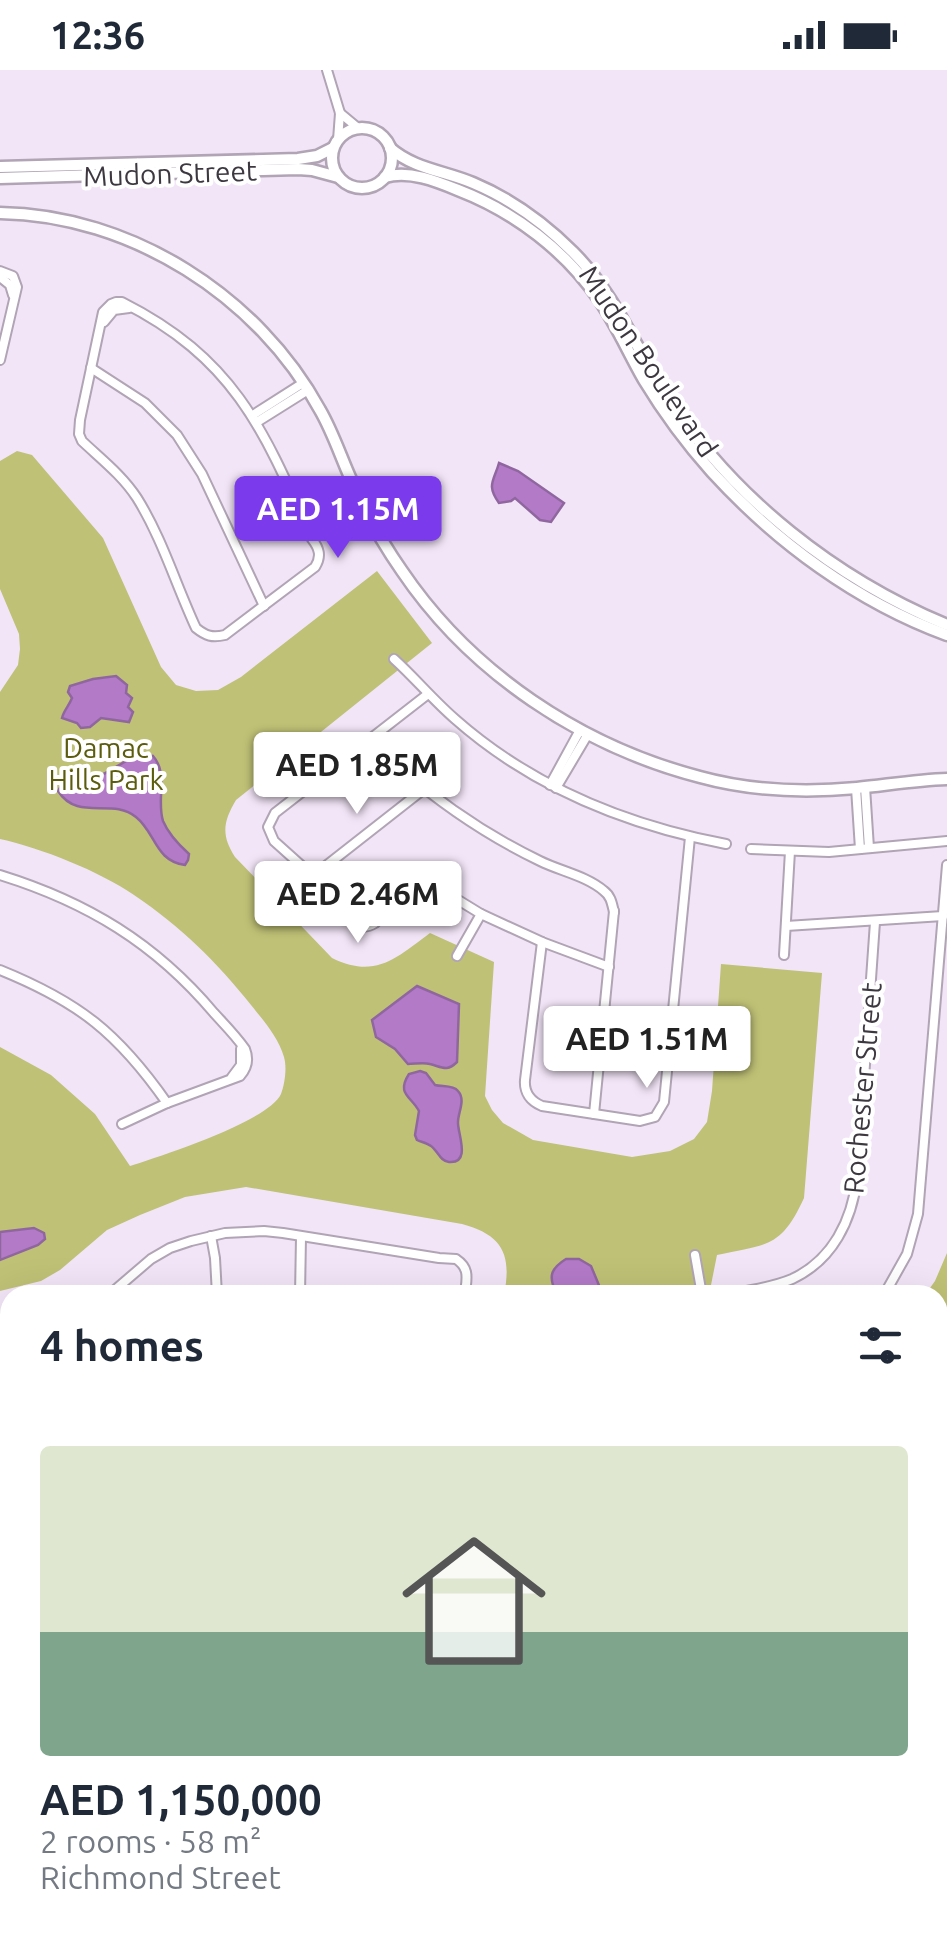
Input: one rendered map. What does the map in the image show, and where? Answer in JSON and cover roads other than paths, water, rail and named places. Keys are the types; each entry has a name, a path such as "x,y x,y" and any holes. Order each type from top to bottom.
{"street":[{"path":"327,70 341,127 336,144 332,158 333,168 346,184 365,188 385,177 392,158 390,148 377,132 358,128 346,132 336,144"},
{"path":"340,113 358,128"},
{"name":"Mudon Street","path":"0,167 298,159 316,156 336,144"},
{"name":"Mudon Boulevard","path":"390,148 414,164 488,190 548,229 598,281 669,400 734,480 779,522 832,562 897,602 947,625"},
{"name":"Mudon Street","path":"0,178 291,170 312,170 338,177"},
{"name":"Mudon Boulevard","path":"385,177 414,176 470,194 506,213 548,243 599,300 658,401 731,492 792,546 842,582 905,618 947,636"},
{"path":"0,213 41,217 104,232 164,257 242,311 306,386 369,516 423,600 507,683 584,732 669,769 735,786 797,791 947,779"},
{"path":"0,274 10,285 14,300 0,360"},
{"path":"122,302 162,324 212,365 255,419 312,539 314,556 307,573 225,636 214,637 196,628 136,496 79,434 104,312 111,304 122,302"},
{"path":"91,368 145,403 178,436 202,474 264,606"},
{"path":"255,419 306,386"},
{"path":"394,658 428,694 486,744 553,786 622,818 726,844"},
{"path":"428,694 271,817 271,836 358,927 370,926 418,889 430,886 542,942 609,967"},
{"path":"553,786 584,732"},
{"path":"402,770 454,811 497,838 612,892 614,912 594,1114"},
{"path":"860,788 865,848"},
{"path":"313,876 424,789"},
{"path":"542,942 525,1089 533,1101 542,1106 645,1121 658,1114 664,1102 690,837"},
{"path":"751,849 790,851 947,842"},
{"path":"784,955 790,851"},
{"path":"890,1285 907,1254 918,1214 947,865"},
{"path":"0,875 64,897 122,930 175,971 239,1041 242,1060 229,1080 122,1124"},
{"path":"458,956 481,914"},
{"path":"786,926 942,916"},
{"name":"Rochester Street","path":"773,1285 809,1268 832,1246 848,1219 857,1178 874,922"},
{"path":"0,970 34,984 96,1022 141,1066 167,1103"},
{"path":"121,1285 170,1248 211,1236 264,1231 450,1257 462,1262 468,1274 466,1285"},
{"path":"211,1236 217,1285"},
{"path":"300,1285 302,1237"},
{"path":"696,1255 700,1285"}],"park label":[{"name":"Damac Hills Park","path":"106,763"}]}
